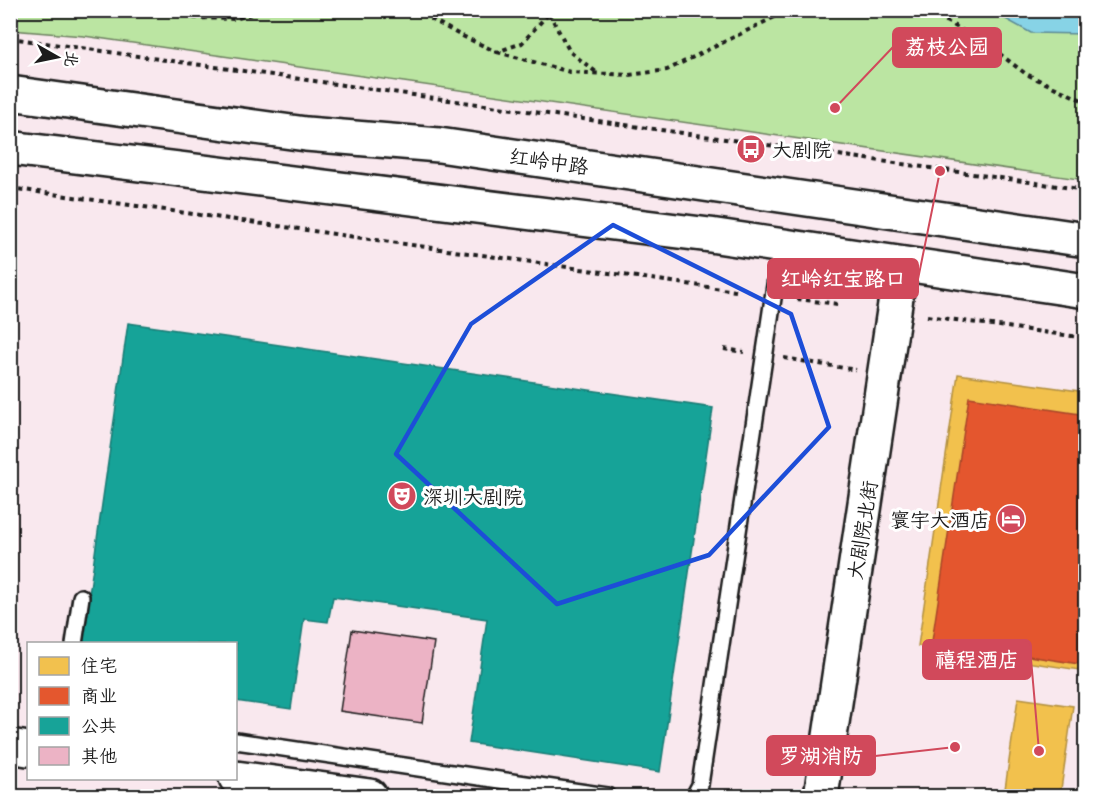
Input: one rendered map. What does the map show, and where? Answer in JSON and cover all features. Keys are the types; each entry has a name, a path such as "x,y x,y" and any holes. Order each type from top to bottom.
{"main road":[{"name":"红岭中路","path":"10,93 306,134 439,145 1086,240"},
{"path":"10,148 781,245 1086,291"},
{"name":"大剧院北街","path":"822,796 901,264"},
{"path":"10,746 27,749"},
{"path":"237,778 370,796"}],"lane":[{"path":"694,796 700,785 781,245"},
{"path":"74,642 81,597"},
{"path":"237,741 607,796"}],"path":[{"path":"177,10 195,18 235,19 264,10"},
{"path":"415,10 496,52 570,72 629,75 667,70 789,10"},
{"path":"921,10 937,16 988,45 1026,74 1086,102"},
{"path":"496,52 522,43 549,12 570,52 598,74"},
{"path":"10,38 1086,190"},
{"path":"10,188 736,291"},
{"path":"797,298 838,304"},
{"path":"927,316 1086,338"},
{"path":"724,349 859,370"}],"highlighted area":[{"path":"613,225 791,314 829,427 709,555 557,604 396,454 471,324"}],"green space":[{"path":"10,11 1085,11 1085,180 84,36 11,30"}],"water":[{"path":"991,11 1085,11 1085,34 1031,33"}],"building: 住宅":[{"name":"寰宇大酒店","path":"958,374 1086,392 1086,671 918,646"},
{"path":"1018,698 1073,706 1060,796 1004,796"}],"building: 商业":[{"name":"寰宇大酒店","path":"969,397 1086,415 1086,665 932,641"}],"building: 公共":[{"name":"深圳大剧院","path":"128,323 713,408 660,772 469,743 487,619 333,597 328,622 304,619 291,709 237,701 237,642 82,642"}],"building: 其他":[{"path":"352,630 434,642 422,723 340,711"}],"place":[{"name":"荔枝公园","path":"835,108"},
{"name":"大剧院","path":"751,149"},
{"name":"红岭红宝路口","path":"940,171"},
{"name":"深圳大剧院","path":"402,496"},
{"name":"寰宇大酒店","path":"1011,519"},
{"name":"罗湖消防","path":"955,747"},
{"name":"禧程酒店","path":"1039,751"}]}
